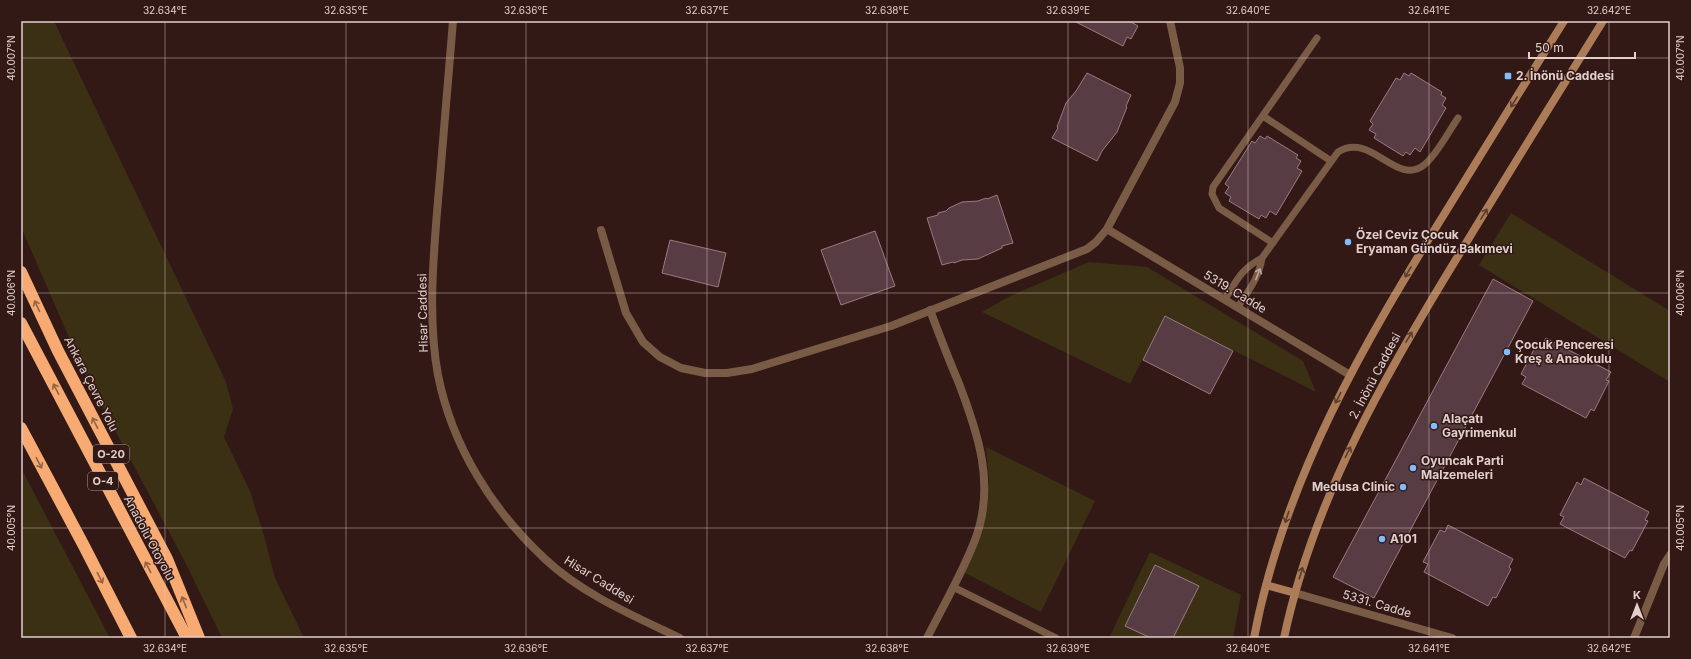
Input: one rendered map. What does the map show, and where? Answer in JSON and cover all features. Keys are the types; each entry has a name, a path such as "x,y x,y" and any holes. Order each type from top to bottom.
{"highway":[{"name":"Ankara Çevre Yolu","path":"21,272 58,351 167,559 199,638"},
{"name":"Anadolu Otoyolu","path":"21,323 187,638"},
{"path":"21,428 131,638"}],"main road":[{"name":"2. İnönü Caddesi","path":"1254,638 1266,585 1294,496 1310,457 1350,375 1410,269 1564,21"},
{"name":"2. İnönü Caddesi","path":"1284,638 1295,593 1310,544 1339,470 1370,409 1412,331 1603,21"},
{"path":"1266,585 1295,593"}],"street":[{"name":"Hisar Caddesi","path":"453,21 436,224 434,288 434,338 438,376 452,423 479,479 496,506 511,525 545,560 573,581 612,605 680,638"},
{"path":"601,230 626,313 644,342 660,357 681,368 705,374 727,374 752,369 891,326 1087,250 1108,229 1175,102 1180,84 1180,68 1170,21"},
{"name":"5319. Cadde","path":"1108,229 1350,375"},
{"path":"927,638 953,587 977,532 982,506 984,473 981,450 969,412 930,310"},
{"path":"1634,638 1670,555"},
{"name":"5331. Cadde","path":"1295,593 1452,638"}],"lane":[{"path":"1273,243 1219,208 1212,194 1213,187 1317,38"},
{"path":"1263,116 1331,161"},
{"path":"1224,299 1242,272 1251,264 1262,258 1338,152 1345,148 1365,148 1400,168 1406,170 1419,169 1429,161 1458,118"},
{"path":"1238,308 1260,271 1262,258"},
{"path":"953,587 1056,638"}],"shaded area":[{"path":"21,21 54,21 226,382 233,409 224,437 250,491 275,578 304,638 222,638 185,562 84,372 21,227"},
{"path":"1511,213 1670,311 1670,382 1479,265"},
{"path":"1089,262 1147,267 1303,361 1316,392 1165,316 1130,384 982,312 1010,296"},
{"path":"986,447 1095,501 1041,612 963,572 986,511 989,482"},
{"path":"21,468 110,638 21,638"},
{"path":"1150,552 1241,595 1233,638 1109,638"}],"building":[{"path":"1074,21 1129,21 1138,26 1131,39 1127,37 1123,46"},
{"path":"1087,73 1131,95 1117,132 1102,151 1097,161 1052,138 1058,128 1057,127 1066,103 1076,91"},
{"path":"1404,73 1409,76 1411,73 1442,92 1441,95 1446,98 1442,105 1446,108 1420,152 1415,148 1410,155 1406,152 1403,156 1374,138 1376,134 1369,130 1373,124 1370,121 1396,78 1400,80"},
{"path":"1260,136 1265,139 1267,136 1298,155 1296,158 1301,161 1297,168 1302,171 1276,215 1270,211 1266,218 1261,215 1259,219 1229,201 1231,197 1225,193 1229,187 1225,184 1252,141 1255,143"},
{"path":"997,195 1013,243 1002,246 1002,248 978,259 962,260 942,265 927,218 938,215 938,213 946,211 962,202 978,201"},
{"path":"875,231 895,286 841,305 821,250"},
{"path":"670,240 726,253 718,287 662,273"},
{"path":"1493,279 1533,301 1374,598 1333,577"},
{"path":"1165,316 1233,351 1210,394 1143,360"},
{"path":"1546,338 1611,372 1606,380 1609,381 1594,411 1591,409 1586,418 1522,384 1526,377 1521,374 1538,342 1542,345"},
{"path":"1584,478 1649,512 1645,520 1648,521 1632,551 1630,550 1625,558 1560,524 1564,517 1560,515 1577,482 1581,485"},
{"path":"1448,525 1513,559 1509,567 1511,569 1496,598 1493,597 1488,606 1424,572 1428,564 1423,562 1440,530 1445,532"},
{"path":"1155,565 1199,586 1173,638 1151,638 1125,626"}],"place":[{"name":"2. İnönü Caddesi","path":"1508,76"},
{"name":"Özel Ceviz Çocuk Eryaman Gündüz Bakımevi","path":"1348,242"},
{"name":"Çocuk Penceresi Kreş & Anaokulu","path":"1507,352"},
{"name":"Alaçatı Gayrimenkul","path":"1434,426"},
{"name":"Oyuncak Parti Malzemeleri","path":"1413,468"},
{"name":"Medusa Clinic","path":"1403,487"},
{"name":"A101","path":"1382,539"}]}
